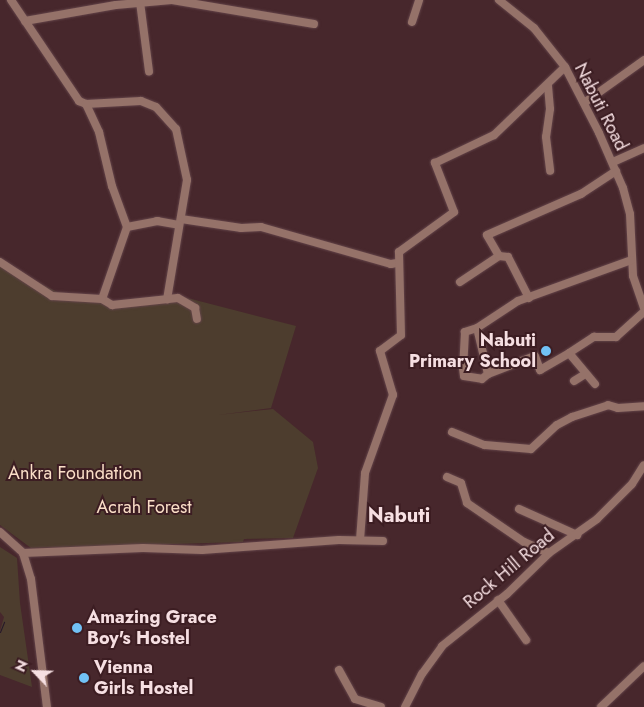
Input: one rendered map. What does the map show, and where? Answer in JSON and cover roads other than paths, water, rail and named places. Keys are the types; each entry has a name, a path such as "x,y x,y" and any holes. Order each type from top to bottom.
{"street":[{"path":"11,0 74,97 86,104 100,132 112,186 127,227 102,298"},
{"path":"412,22 419,0"},
{"name":"Nabuti Road","path":"499,0 534,28 564,67 613,162 630,214 631,260 644,308"},
{"path":"25,21 56,13 140,2 187,1 314,24"},
{"path":"140,2 149,71"},
{"path":"584,103 644,60"},
{"path":"360,540 365,473 393,395 380,351 401,335 398,302 402,279 397,263 404,247 454,212 435,163 486,140 548,86 564,67"},
{"path":"548,86 550,109 546,136 550,170"},
{"path":"86,104 136,100 156,107 173,123 180,142 187,180 182,197 180,222 167,299"},
{"path":"613,162 644,148"},
{"path":"500,256 487,235 581,194 616,171"},
{"path":"127,227 157,222 180,222 241,228 261,227 391,264 397,263"},
{"path":"460,282 500,256 508,257 529,298"},
{"path":"631,260 529,298 477,328 465,332 464,376 482,378 535,356 540,370 594,337 616,337 644,312"},
{"path":"0,262 52,296 102,298 112,305 178,298 195,308 197,320"},
{"path":"477,328 488,374"},
{"path":"569,353 595,384"},
{"path":"574,381 585,374"},
{"path":"452,432 474,442 525,450 538,444 557,425 572,417 608,405 618,408 644,406"},
{"name":"Rock Hill Road","path":"405,707 422,674 442,646 498,600 549,553 577,535 618,498 644,465"},
{"path":"447,477 461,483 467,503 524,542 549,553"},
{"path":"519,509 577,535"},
{"path":"0,532 23,553 31,579 47,707"},
{"path":"23,553 143,548 202,550 360,540 384,541"},
{"path":"498,600 526,640"},
{"path":"601,707 644,666"},
{"path":"339,670 355,699 382,707"},
{"path":"636,674 644,679"}],"waterway":[{"path":"0,632 4,622"}],"place":[{"name":"Nabuti Primary School","path":"546,351"},
{"name":"Amazing Grace Boy's Hostel","path":"77,628"},
{"name":"Vienna Girls Hostel","path":"84,678"}],"district":[{"name":"Nabuti","path":"399,515"}],"park label":[{"name":"Ankra Foundation","path":"75,473"},
{"name":"Acrah Forest","path":"144,507"}]}
